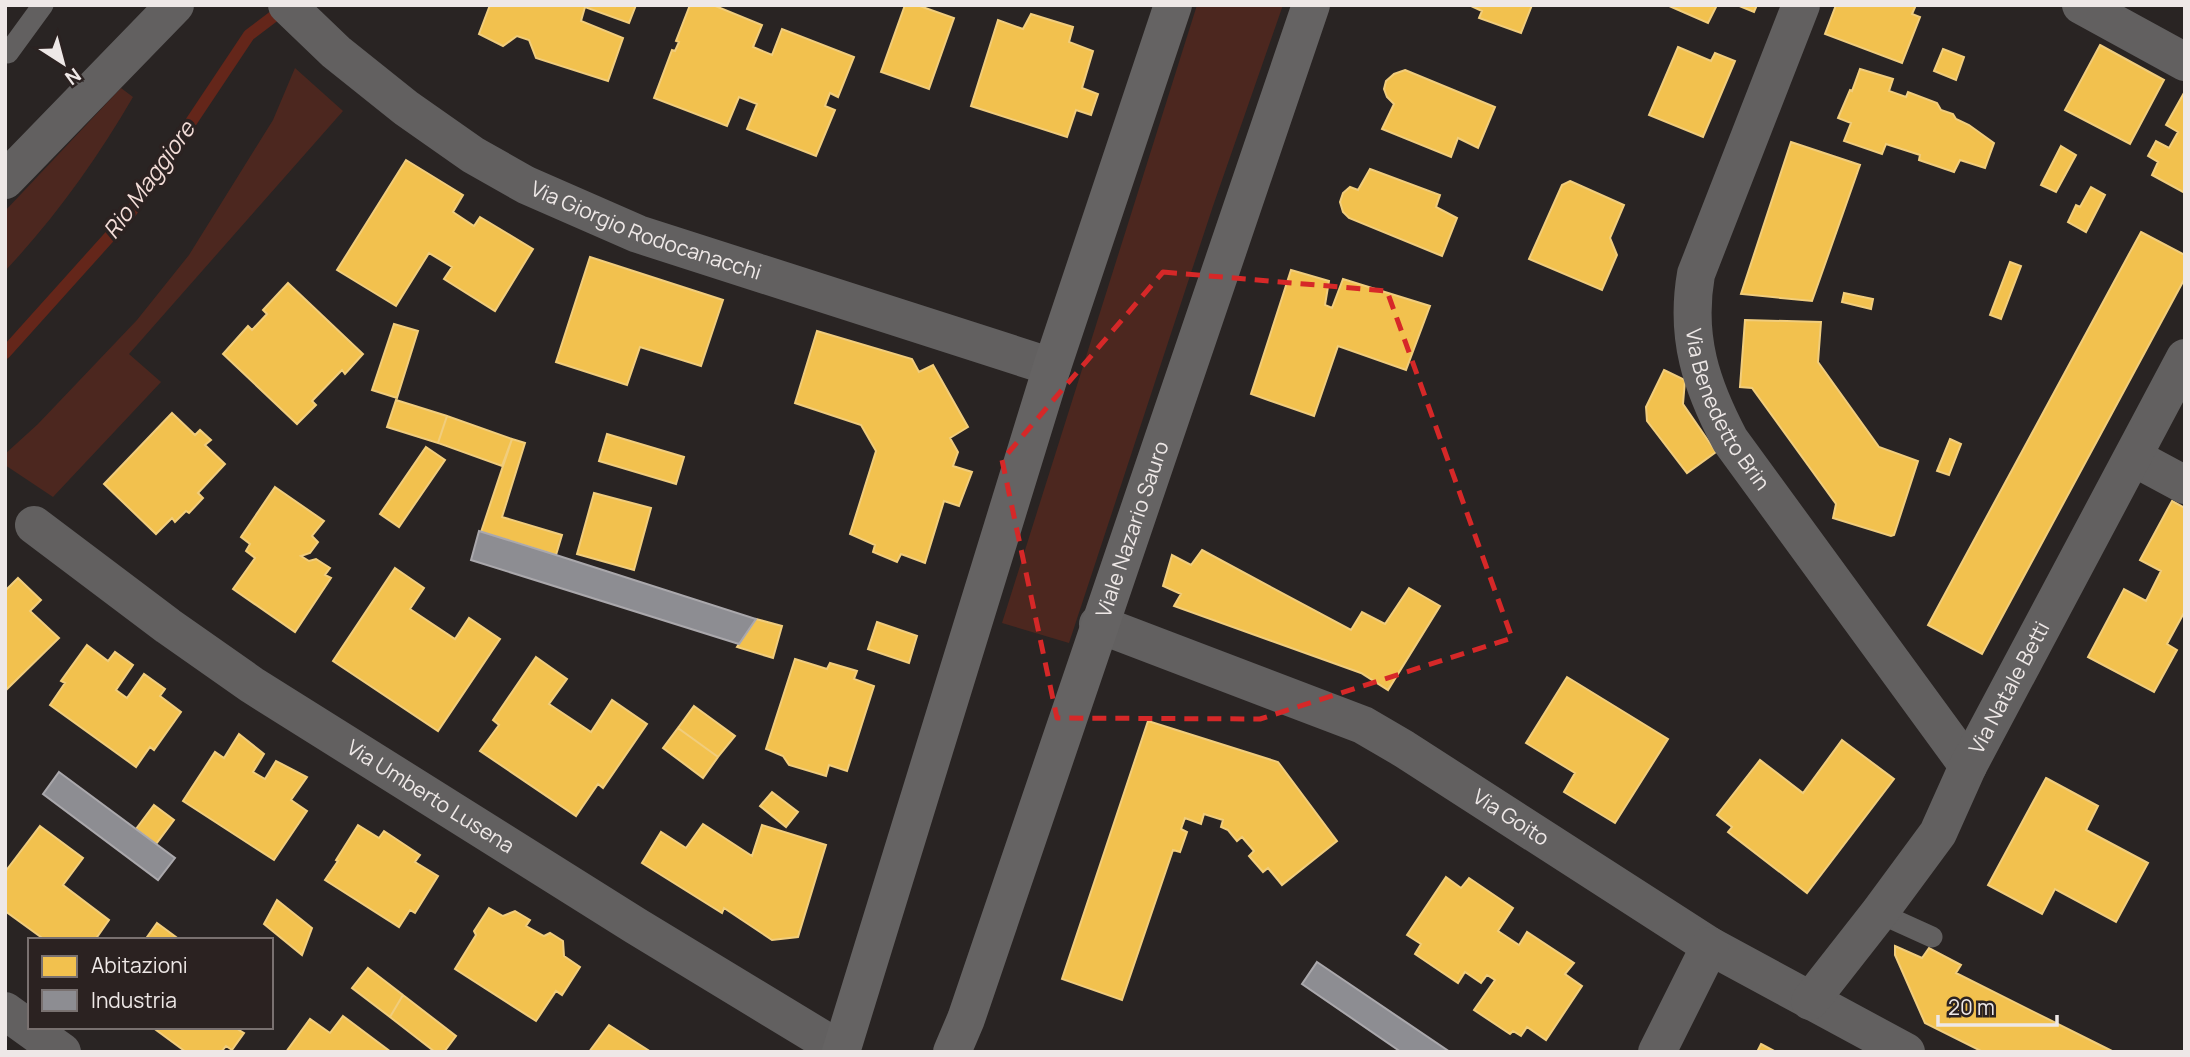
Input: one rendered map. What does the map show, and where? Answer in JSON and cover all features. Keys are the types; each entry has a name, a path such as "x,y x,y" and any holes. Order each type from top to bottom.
{"main road":[{"path":"842,1051 1052,367 1173,5"},
{"name":"Viale Nazario Sauro","path":"952,1052 966,1018 1311,5"}],"street":[{"path":"5,180 175,5"},
{"name":"Via Giorgio Rodocanacchi","path":"287,5 324,41 406,108 473,155 526,185 638,234 1052,367"},
{"name":"Via Benedetto Brin","path":"1801,5 1696,274 1692,309 1699,367 1712,405 1730,440 1968,766"},
{"path":"2081,5 2185,62"},
{"name":"Via Natale Betti","path":"1810,1001 1938,833 1968,766 2185,358"},
{"path":"2133,457 2185,485"},
{"name":"Via Umberto Lusena","path":"34,525 168,626 252,685 636,926 842,1051"},
{"name":"Via Goito","path":"1098,624 1363,725 1710,946 1906,1052"},
{"path":"1657,1052 1710,946"},
{"path":"7,1016 62,1052"}],"lane":[{"path":"8,53 43,5"},
{"path":"1879,913 1932,937"}],"highlighted area":[{"path":"1163,272 1387,291 1512,638 1260,719 1057,718 1002,460"}],"shaded area":[{"path":"1197,5 1283,5 1213,206 1069,643 1002,623"},
{"path":"295,68 343,111 129,354 161,382 53,497 5,465 5,454 38,424 137,320 189,255 273,120"},
{"path":"121,88 133,97 105,143 58,209 5,271 5,211"}],"building: Abitazioni":[{"path":"490,5 636,5 629,23 585,7 581,21 623,38 608,81 536,58 529,40 517,36 503,46 479,34"},
{"path":"690,5 713,5 762,25 753,47 772,55 782,29 854,57 838,97 830,93 825,106 835,110 816,156 747,129 757,104 739,97 727,126 654,98 672,50 675,51 679,42 676,41"},
{"path":"905,5 917,5 954,18 929,89 881,72"},
{"path":"1469,5 1532,5 1521,33 1479,18 1482,11"},
{"path":"1667,5 1717,5 1708,23"},
{"path":"1737,5 1757,5 1754,12"},
{"path":"1836,5 1916,5 1912,14 1920,17 1902,63 1825,34"},
{"path":"1031,14 1073,27 1069,42 1093,51 1082,88 1098,94 1091,115 1076,110 1067,137 971,106 998,20 1023,29"},
{"path":"2100,45 2164,80 2130,144 2065,110"},
{"path":"1678,47 1711,61 1715,53 1735,61 1703,137 1649,115"},
{"path":"1943,49 1964,57 1956,80 1934,71"},
{"path":"1860,69 1893,79 1889,91 1906,97 1908,92 1937,103 1941,110 1953,114 1956,119 1994,143 1985,168 1960,160 1954,172 1919,160 1920,155 1886,144 1882,154 1844,141 1851,123 1838,118"},
{"path":"1405,70 1495,107 1478,148 1458,138 1451,157 1382,129 1394,104 1384,89 1386,81"},
{"path":"2185,91 2185,193 2152,175 2158,162 2148,156 2156,141 2169,148 2178,132 2166,125"},
{"path":"1791,142 1860,165 1812,301 1741,294"},
{"path":"2061,146 2076,155 2056,192 2041,185"},
{"path":"406,160 463,195 453,212 474,226 480,217 533,249 495,311 444,279 452,267 429,253 396,306 337,270"},
{"path":"1370,169 1440,195 1436,207 1457,218 1442,256 1349,218 1343,212 1340,202 1343,193 1350,187 1358,190"},
{"path":"1570,181 1624,205 1610,238 1617,255 1602,290 1529,259 1562,185"},
{"path":"2091,187 2105,195 2086,232 2068,222 2076,205 2080,207"},
{"path":"2141,232 2185,255 2185,278 1982,654 1928,625"},
{"path":"590,257 723,300 701,366 640,347 627,385 556,362"},
{"path":"2010,262 2021,266 2001,319 1990,315"},
{"path":"1291,270 1329,281 1325,305 1332,308 1343,279 1430,306 1406,370 1338,346 1314,416 1251,394"},
{"path":"288,283 363,354 345,374 342,370 312,401 316,405 297,424 223,354 248,326 252,330 267,314 263,310"},
{"path":"1844,293 1873,299 1871,309 1842,302"},
{"path":"1745,320 1821,322 1818,362 1879,447 1918,461 1894,535 1833,518 1836,504 1752,388 1740,387"},
{"path":"394,324 418,331 397,398 372,390"},
{"path":"817,331 912,359 919,372 933,365 968,427 950,438 958,452 953,466 972,472 959,506 944,501 925,563 901,554 897,562 873,552 875,545 850,534 876,451 861,425 795,403"},
{"path":"1664,370 1685,380 1683,404 1716,452 1687,473 1647,421 1646,407"},
{"path":"396,400 447,416 438,443 387,427"},
{"path":"172,413 195,435 200,430 211,440 205,445 225,464 198,493 203,498 189,513 186,511 175,522 172,518 156,534 104,484"},
{"path":"447,416 512,439 502,466 438,443"},
{"path":"607,434 684,457 676,484 599,461"},
{"path":"512,439 525,443 502,517 562,535 556,555 481,532"},
{"path":"1950,439 1961,444 1949,475 1937,471"},
{"path":"426,447 445,460 399,527 380,514"},
{"path":"275,487 324,521 312,536 318,542 310,553 301,556 309,561 316,559 330,568 325,575 331,578 295,632 233,589 255,558 246,551 250,544 241,537"},
{"path":"594,493 651,508 634,570 577,554"},
{"path":"2172,501 2185,508 2185,611 2167,644 2177,650 2154,692 2088,657 2124,589 2146,601 2161,571 2140,560"},
{"path":"1202,550 1351,630 1362,612 1385,624 1409,588 1440,606 1388,690 1361,673 1174,606 1181,594 1163,586 1172,555 1191,565"},
{"path":"395,568 424,588 410,609 455,639 469,618 500,639 438,731 333,661"},
{"path":"18,578 41,600 30,611 59,638 5,691 5,591"},
{"path":"756,619 782,626 773,658 737,647"},
{"path":"877,622 917,636 909,663 868,649"},
{"path":"87,645 108,661 115,652 133,665 116,690 127,698 144,674 165,689 160,696 181,712 154,750 150,747 136,767 50,705 65,683 61,681"},
{"path":"536,657 567,679 549,704 591,732 612,700 647,724 603,788 598,784 576,816 480,751 499,725 493,720"},
{"path":"795,659 827,669 830,663 857,671 854,679 874,686 847,771 829,765 826,776 789,765 783,756 766,749"},
{"path":"1567,677 1668,739 1615,823 1564,792 1575,773 1526,743"},
{"path":"694,706 735,736 718,757 678,728"},
{"path":"1148,721 1278,762 1337,841 1282,885 1268,868 1263,872 1249,856 1254,851 1242,837 1237,841 1228,830 1221,827 1223,820 1204,814 1201,824 1185,818 1181,829 1187,832 1180,852 1173,850 1122,1000 1062,979"},
{"path":"678,728 718,757 703,778 663,748"},
{"path":"239,734 264,754 253,772 265,779 276,761 307,777 291,800 307,811 274,860 183,801 215,752 224,758"},
{"path":"1842,740 1894,779 1807,893 1728,832 1732,827 1717,815 1760,760 1803,793"},
{"path":"2046,778 2098,806 2086,830 2148,863 2116,922 2055,889 2042,914 1988,885"},
{"path":"772,792 798,812 786,827 760,806"},
{"path":"154,805 174,820 156,844 136,829"},
{"path":"703,824 752,856 762,825 826,845 798,937 772,940 724,908 722,913 642,863 661,832 686,848"},
{"path":"358,825 379,838 384,831 420,855 415,862 438,876 415,913 410,910 399,927 325,880"},
{"path":"40,826 83,858 63,885 109,920 96,938 42,938 5,911 5,872"},
{"path":"1446,877 1461,888 1469,878 1513,908 1498,931 1519,945 1527,932 1574,963 1565,974 1582,986 1546,1040 1527,1027 1521,1036 1513,1031 1510,1034 1474,1010 1495,980 1487,975 1481,983 1465,972 1458,983 1415,954 1421,944 1407,935"},
{"path":"277,900 312,928 302,955 264,924"},
{"path":"489,908 503,916 515,911 530,920 526,926 544,936 550,933 563,941 564,956 580,967 562,995 556,991 536,1021 455,969"},
{"path":"157,923 177,938 146,938"},
{"path":"1895,946 1922,958 1929,948 1961,965 1956,973 2114,1052 1983,1052 1925,1023 1895,955"},
{"path":"368,968 403,995 390,1017 352,988"},
{"path":"403,995 456,1036 444,1052 435,1052 390,1017"},
{"path":"343,1016 391,1052 286,1052 310,1019 330,1033"},
{"path":"609,1025 651,1052 589,1052"},
{"path":"155,1029 240,1029 244,1033 232,1050 226,1046 221,1052 186,1052"},
{"path":"1761,1044 1776,1052 1757,1052"}],"building: Industria":[{"path":"479,531 756,619 739,644 471,560"},
{"path":"59,772 175,858 158,880 43,794"},
{"path":"1317,962 1450,1052 1401,1052 1302,984"}],"waterway":[{"name":"Rio Maggiore","path":"5,353 129,215 249,35 286,7"}]}
